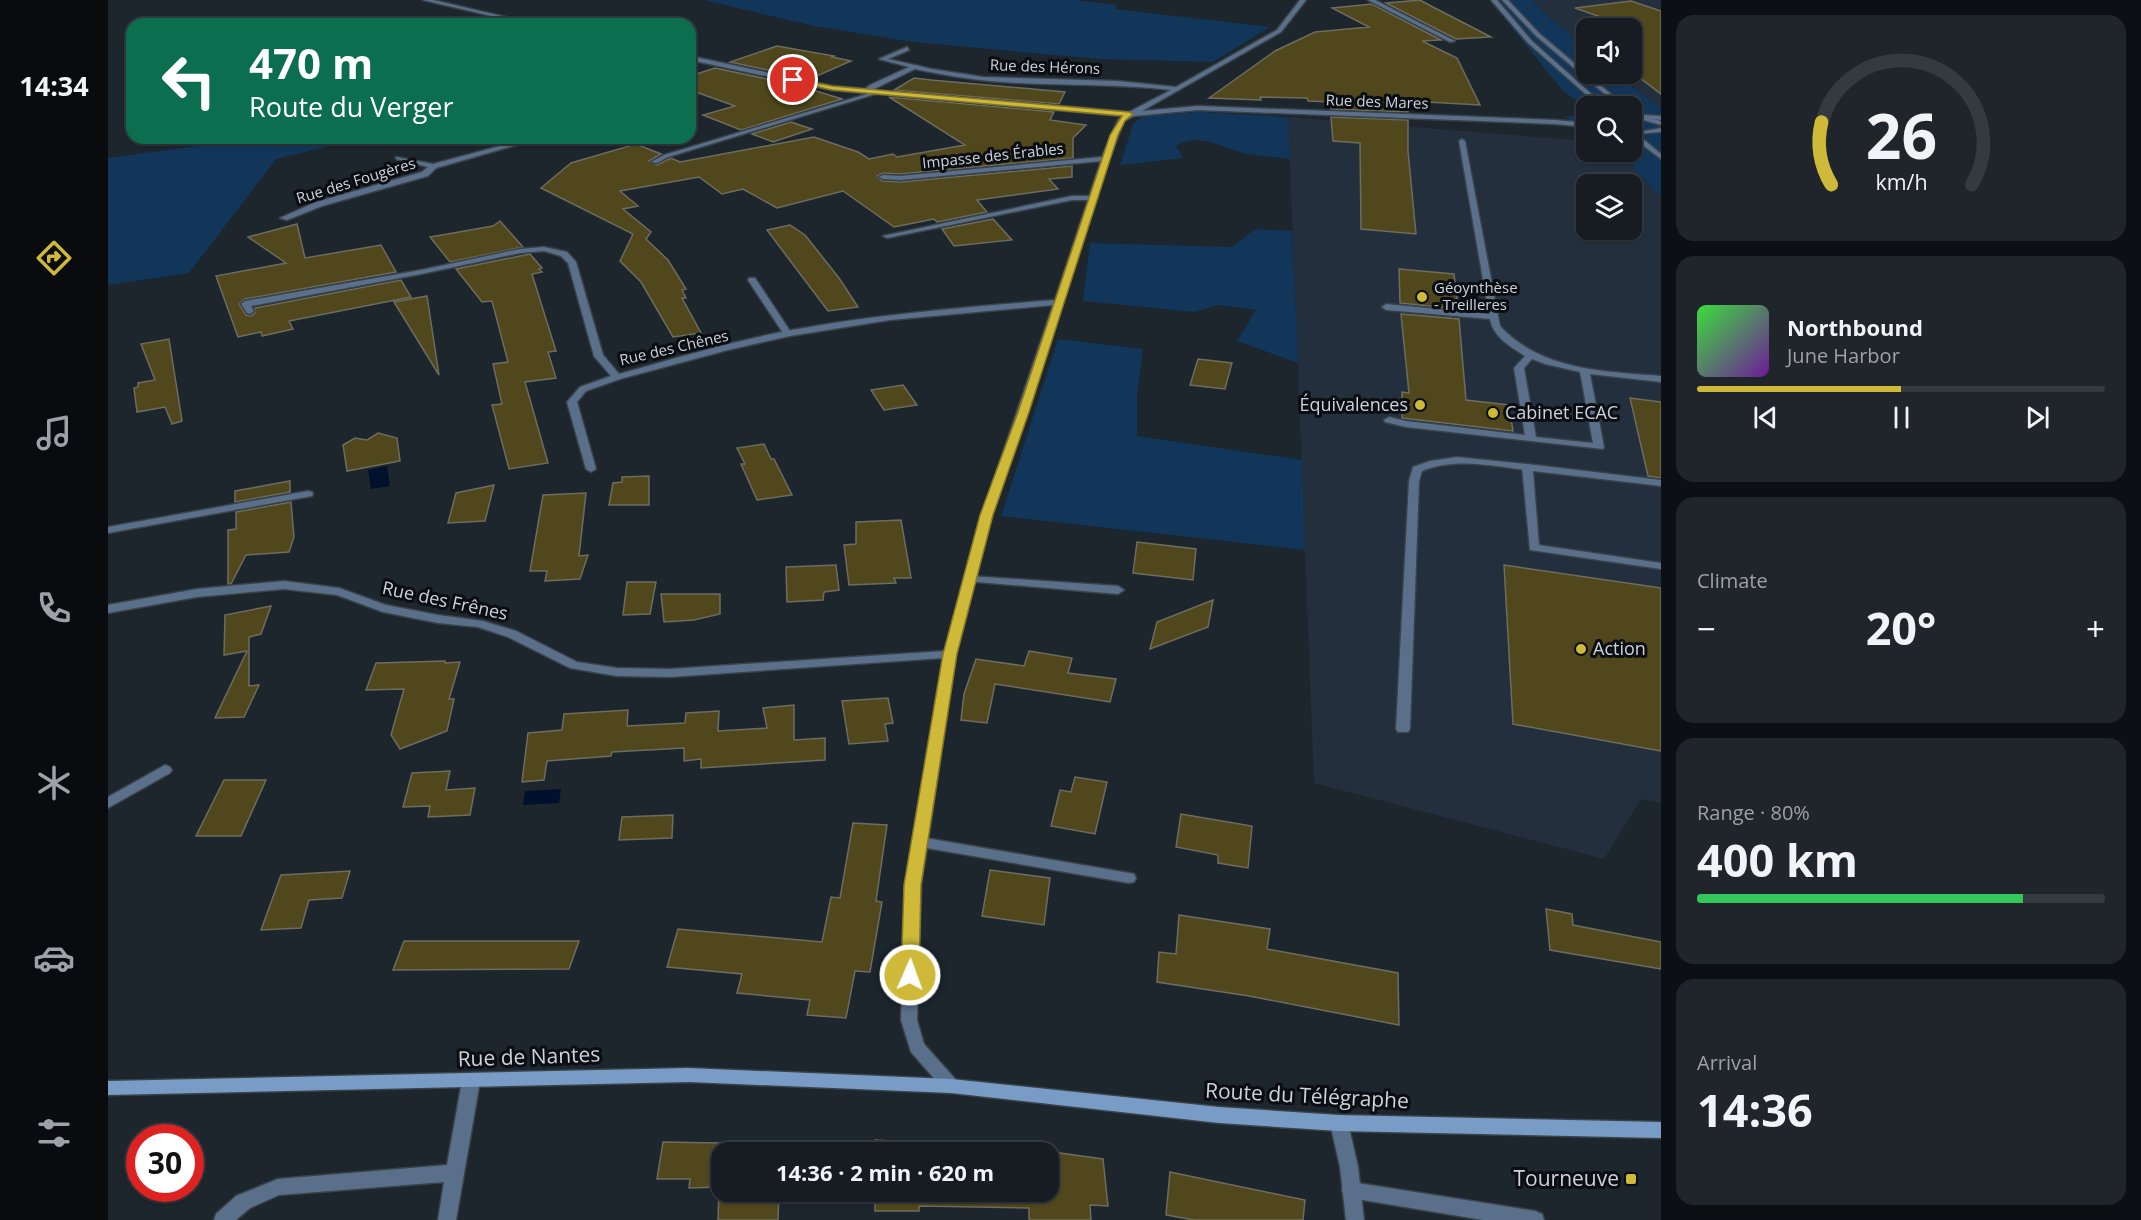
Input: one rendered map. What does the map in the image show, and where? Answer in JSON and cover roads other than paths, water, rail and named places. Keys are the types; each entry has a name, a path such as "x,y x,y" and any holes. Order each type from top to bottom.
{"main road":[{"name":"Rue de Nantes","path":"108,1088 689,1075 951,1086"},
{"name":"Route du Télégraphe","path":"951,1086 1219,1115 1339,1123 1661,1130"}],"street":[{"path":"426,0 506,18"},
{"path":"951,1086 917,1047 909,1020 913,885 950,654 987,515 1094,198 1105,159 1121,120 1279,31 1303,0"},
{"path":"1371,0 1452,40"},
{"path":"1494,0 1530,42 1591,96"},
{"path":"1505,0 1538,35 1611,96"},
{"name":"Rue des Hérons","path":"907,49 882,59 949,75 1078,83 1098,81 1178,89"},
{"name":"Rue des Mares","path":"696,59 832,88 1129,114 1197,108 1576,124"},
{"path":"866,91 914,67"},
{"path":"655,162 666,156 879,92"},
{"name":"Rue des Mares","path":"1162,98 1169,103 1197,108"},
{"path":"1642,116 1661,123"},
{"path":"1645,117 1661,118"},
{"name":"Rue des Mares","path":"1555,122 1576,121"},
{"path":"1642,132 1659,131 1660,140"},
{"path":"1462,141 1496,327 1505,340 1540,360 1584,369 1661,379"},
{"path":"1642,141 1661,157"},
{"name":"Rue des Fougères","path":"398,158 433,166 516,144"},
{"name":"Impasse des Érables","path":"883,177 900,178 1105,159"},
{"name":"Rue des Fougères","path":"284,218 319,204 425,174 433,166"},
{"path":"887,236 1072,198 1094,198"},
{"name":"Rue des Chênes","path":"250,311 245,304 520,251 544,249 564,254 572,262 599,356 617,376 788,334 863,321 1058,302"},
{"path":"752,280 788,334"},
{"path":"1386,307 1494,317"},
{"path":"1530,356 1519,368 1531,440"},
{"path":"1389,420 1599,447 1584,369"},
{"path":"591,469 572,402 583,390 617,376"},
{"path":"1403,729 1413,481 1417,469 1431,462 1453,459 1661,483"},
{"path":"1527,467 1534,548 1661,566"},
{"path":"108,530 308,494"},
{"path":"970,579 1118,590"},
{"name":"Rue des Frênes","path":"108,609 208,592 295,586 339,592 394,611 479,624 512,634 574,665 617,672 670,673 950,654"},
{"path":"108,803 165,770"},
{"path":"920,842 1129,878"},
{"path":"447,1220 471,1081"},
{"path":"1339,1123 1352,1190 1355,1220"},
{"path":"223,1220 243,1202 278,1187 455,1173"},
{"path":"1352,1190 1535,1220"}],"place":[{"name":"Géoynthèse - Treilleres","path":"1422,297"},
{"name":"Équivalences","path":"1420,405"},
{"name":"Cabinet ECAC","path":"1493,413"},
{"name":"Action","path":"1581,649"},
{"name":"Tourneuve","path":"1631,1179"}]}
